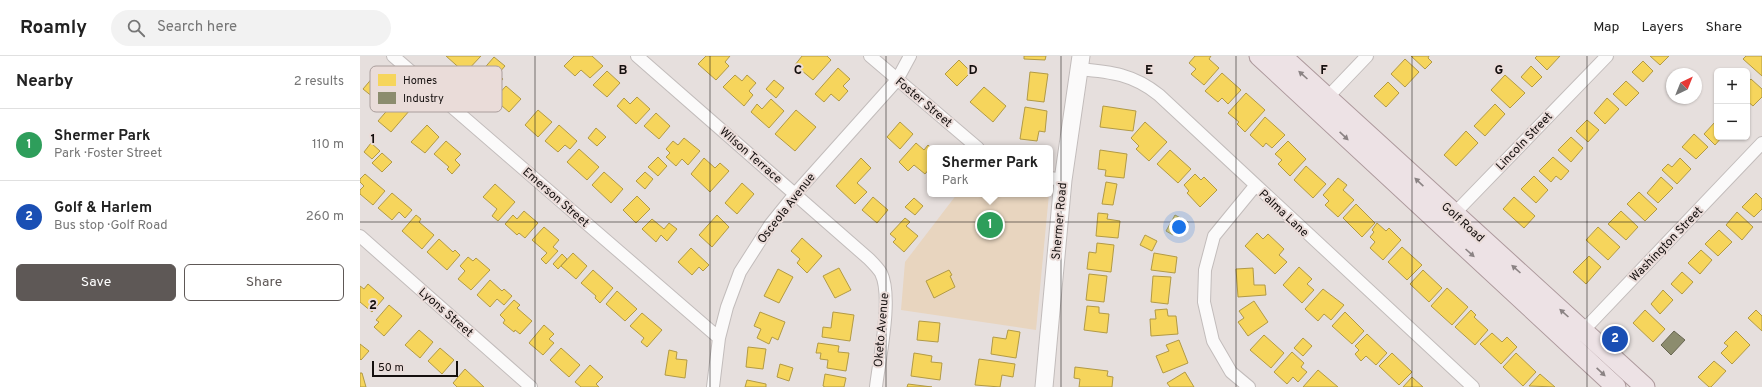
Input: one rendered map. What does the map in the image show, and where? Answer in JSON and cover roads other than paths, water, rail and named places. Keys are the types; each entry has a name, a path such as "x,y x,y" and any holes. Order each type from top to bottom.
{"main road":[{"name":"Golf Road","path":"1258,56 1322,103 1448,220 1570,344 1616,387"},
{"name":"Golf Road","path":"1282,56 1322,103"},
{"name":"Shermer Road","path":"1044,387 1056,179 1080,63"},
{"name":"Golf Road","path":"1448,220 1583,330 1645,387"}],"street":[{"name":"Emerson Street","path":"393,56 405,66"},
{"name":"Wilson Terrace","path":"637,56 869,259 881,273"},
{"name":"Foster Street","path":"870,56 974,145"},
{"name":"Osceola Avenue","path":"712,387 718,338 727,307 740,272 770,225 795,194 897,80 910,56"},
{"path":"1322,103 1367,56"},
{"name":"Lincoln Street","path":"1448,220 1607,56"},
{"name":"Palma Lane","path":"1080,63 1130,77 1145,84 1473,387"},
{"name":"Emerson Street","path":"458,112 718,338"},
{"name":"Washington Street","path":"1570,344 1762,143"},
{"path":"1249,387 1232,372 1213,341 1204,302 1205,270 1214,236 1255,186"},
{"name":"Lyons Street","path":"360,236 531,387"},
{"name":"Oketo Avenue","path":"876,387 886,306 886,288 881,273"}],"place":[{"name":"Shermer Park","path":"990,225"},
{"name":"Golf & Harlem","path":"1615,339"}]}
